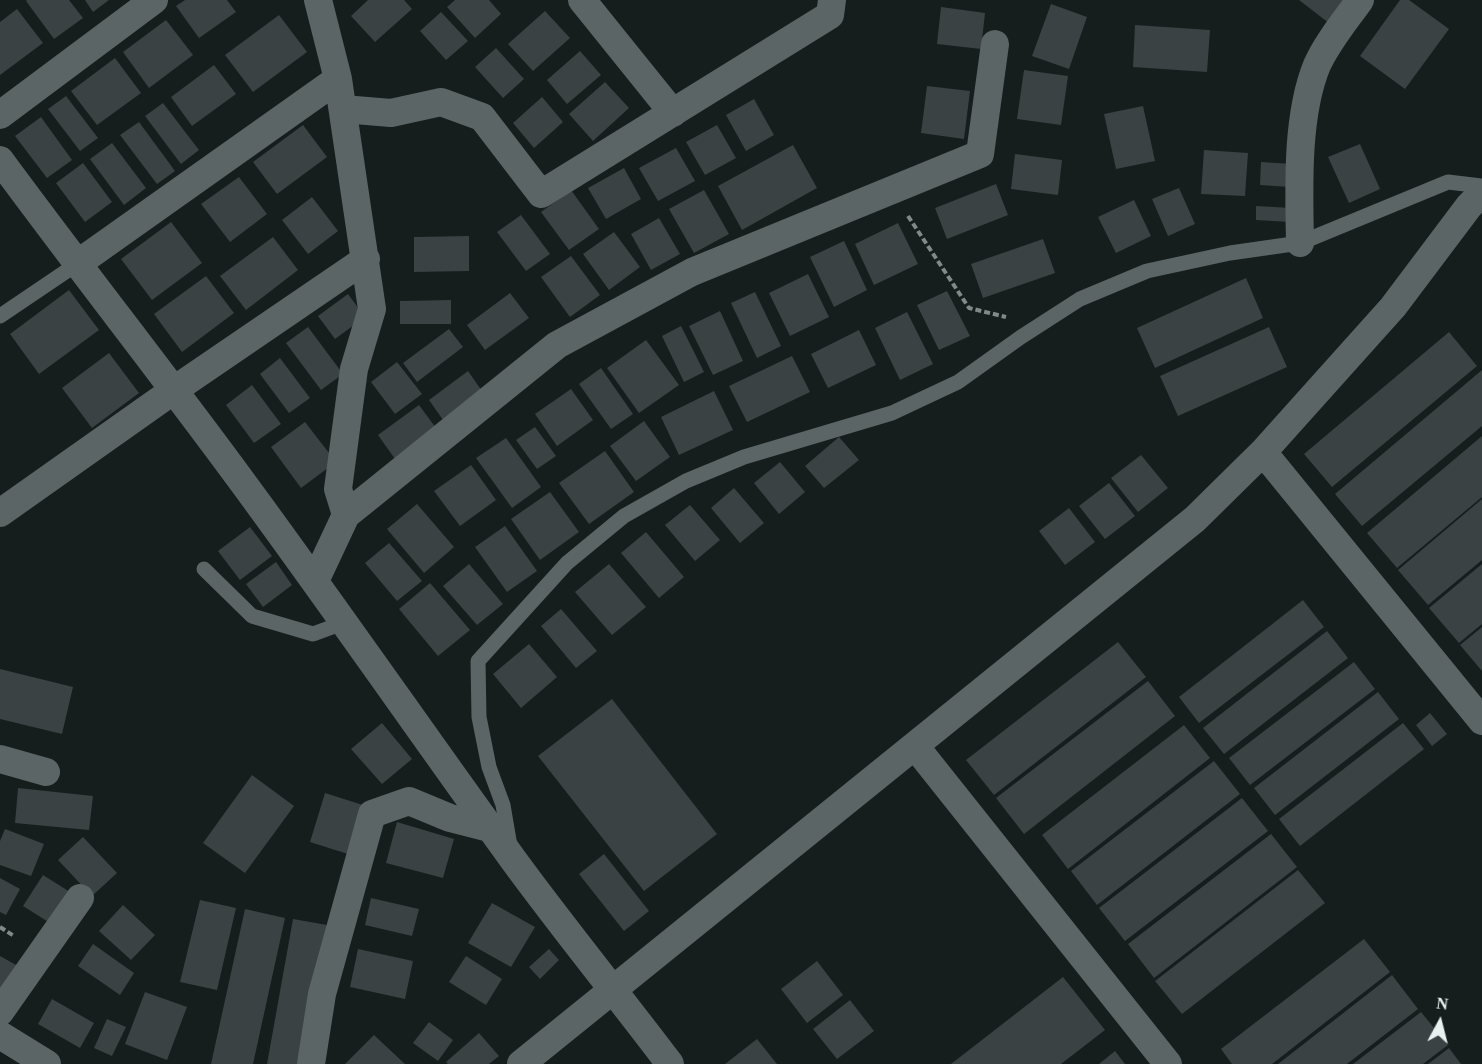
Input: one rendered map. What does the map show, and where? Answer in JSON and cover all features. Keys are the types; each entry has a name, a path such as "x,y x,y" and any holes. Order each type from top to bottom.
{"street":[{"path":"0,115 154,0"},
{"path":"318,0 338,79 372,309 354,369 338,489 346,515"},
{"path":"582,0 673,112"},
{"path":"343,109 391,113 441,102 482,117 541,194 830,15 832,0"},
{"path":"1300,243 1299,175 1307,102 1321,58 1360,0"},
{"path":"315,581 346,515 557,345 692,272 980,154 995,44"},
{"path":"77,264 338,79"},
{"path":"0,160 315,581 512,858 670,1064"},
{"path":"521,1064 1195,519 1263,452 1393,307 1479,199"},
{"path":"0,513 174,390 366,259"},
{"path":"1263,452 1482,721"},
{"path":"915,746 1168,1064"},
{"path":"0,759 46,772"},
{"path":"311,1064 322,994 372,814 409,801 450,818 492,829"},
{"path":"0,1012 80,898"},
{"path":"0,1035 47,1064"}],"lane":[{"path":"512,858 503,805 489,767 479,717 478,661 567,563 624,516 686,481 744,457 892,413 958,382 1080,300 1148,271 1230,253 1300,243 1448,182 1479,199"},
{"path":"0,316 77,264"},
{"path":"204,569 252,616 313,634 343,622"}],"path":[{"path":"891,191 969,308 1040,325"}],"building":[{"path":"27,0 69,0 83,18 54,39"},
{"path":"85,0 109,0 93,12"},
{"path":"185,0 227,0 236,12 199,38 176,6"},
{"path":"368,0 404,0 412,9 375,42 351,16"},
{"path":"455,0 489,0 501,14 475,38 447,7"},
{"path":"1299,0 1355,0 1334,27"},
{"path":"1400,0 1409,0 1449,29 1405,89 1360,56"},
{"path":"1051,4 1087,17 1069,69 1032,56"},
{"path":"941,7 985,13 981,49 937,44"},
{"path":"17,9 43,43 0,75 0,22"},
{"path":"545,11 570,38 533,71 508,44"},
{"path":"441,12 468,41 446,60 420,31"},
{"path":"279,15 307,52 253,92 225,55"},
{"path":"166,20 193,55 149,88 123,52"},
{"path":"1135,25 1210,30 1207,72 1133,67"},
{"path":"496,48 524,79 503,98 475,67"},
{"path":"580,51 601,75 567,104 547,80"},
{"path":"115,58 141,93 97,125 71,91"},
{"path":"214,65 236,94 192,126 171,97"},
{"path":"1024,70 1068,76 1061,125 1017,119"},
{"path":"605,82 629,108 593,141 569,114"},
{"path":"927,86 970,91 964,139 921,133"},
{"path":"66,96 98,138 80,151 48,109"},
{"path":"542,97 563,122 534,148 513,123"},
{"path":"754,99 774,135 746,151 726,115"},
{"path":"163,103 199,150 181,164 145,116"},
{"path":"1143,106 1155,161 1116,169 1104,114"},
{"path":"41,117 72,160 47,178 15,136"},
{"path":"139,122 175,171 157,184 120,135"},
{"path":"303,125 327,157 277,194 253,162"},
{"path":"717,125 736,158 705,175 686,142"},
{"path":"112,143 146,188 124,205 90,159"},
{"path":"1360,144 1380,189 1349,203 1328,157"},
{"path":"793,145 817,188 742,230 718,186"},
{"path":"676,148 695,181 658,201 639,168"},
{"path":"1204,150 1248,153 1245,196 1201,194"},
{"path":"1015,154 1062,160 1058,195 1011,189"},
{"path":"1261,162 1292,164 1290,187 1260,185"},
{"path":"83,163 112,202 85,222 56,183"},
{"path":"624,168 641,199 606,219 588,188"},
{"path":"239,177 267,214 230,242 201,204"},
{"path":"996,184 1008,215 947,239 935,208"},
{"path":"1179,188 1195,224 1168,236 1152,199"},
{"path":"571,190 599,229 569,250 541,212"},
{"path":"704,190 729,234 694,253 669,209"},
{"path":"312,197 338,231 308,254 282,220"},
{"path":"1134,200 1151,236 1116,253 1098,217"},
{"path":"1256,206 1291,208 1290,222 1256,220"},
{"path":"521,215 550,254 526,271 497,232"},
{"path":"659,218 680,254 651,270 631,234"},
{"path":"171,222 202,263 152,300 121,259"},
{"path":"898,223 918,264 874,285 855,244"},
{"path":"614,232 640,267 609,290 583,254"},
{"path":"469,236 469,271 414,272 414,237"},
{"path":"273,237 298,270 246,310 220,276"},
{"path":"1043,239 1055,273 983,298 971,264"},
{"path":"844,241 867,290 834,307 810,257"},
{"path":"571,256 600,295 570,317 541,277"},
{"path":"808,274 829,317 790,336 769,293"},
{"path":"206,276 234,313 182,352 154,314"},
{"path":"1246,278 1263,318 1155,368 1137,328"},
{"path":"69,290 99,330 39,374 10,334"},
{"path":"947,291 970,336 939,350 917,305"},
{"path":"755,292 781,346 757,358 731,303"},
{"path":"510,293 529,318 485,350 467,325"},
{"path":"348,294 365,317 335,339 318,316"},
{"path":"451,300 451,324 400,324 400,301"},
{"path":"720,311 743,361 713,375 689,326"},
{"path":"907,312 933,364 900,380 875,328"},
{"path":"681,326 704,372 684,382 662,336"},
{"path":"308,327 343,374 321,390 286,343"},
{"path":"1269,327 1287,367 1178,416 1160,376"},
{"path":"449,329 463,347 417,382 403,363"},
{"path":"859,330 876,365 828,388 811,354"},
{"path":"1449,332 1477,366 1332,487 1304,454"},
{"path":"646,340 679,385 639,413 607,368"},
{"path":"109,353 139,393 92,428 62,388"},
{"path":"792,356 810,392 747,422 729,386"},
{"path":"280,358 310,398 289,413 260,374"},
{"path":"397,362 422,394 395,414 371,382"},
{"path":"601,368 633,414 611,429 579,384"},
{"path":"1482,370 1482,426 1362,526 1335,494"},
{"path":"468,371 482,391 443,420 429,400"},
{"path":"252,385 281,424 254,443 226,405"},
{"path":"571,389 593,420 557,446 535,414"},
{"path":"714,391 733,430 679,455 661,417"},
{"path":"419,405 436,428 395,459 378,435"},
{"path":"644,421 670,457 636,481 610,446"},
{"path":"305,422 336,462 301,488 271,447"},
{"path":"535,427 556,456 537,469 516,440"},
{"path":"1482,436 1482,497 1397,568 1367,533"},
{"path":"839,437 859,460 824,488 805,466"},
{"path":"506,438 541,487 512,508 476,458"},
{"path":"605,451 634,492 589,524 559,483"},
{"path":"1141,455 1168,488 1138,512 1111,478"},
{"path":"780,462 805,492 779,514 754,483"},
{"path":"471,465 496,500 460,526 434,491"},
{"path":"1109,483 1135,516 1105,539 1079,506"},
{"path":"734,488 764,523 740,543 711,508"},
{"path":"550,492 579,532 540,560 511,519"},
{"path":"1482,499 1482,560 1428,605 1398,570"},
{"path":"417,504 454,547 424,573 387,529"},
{"path":"690,505 720,540 695,561 665,525"},
{"path":"1069,508 1095,542 1065,565 1039,531"},
{"path":"505,526 537,571 507,592 475,547"},
{"path":"250,527 272,556 240,580 218,551"},
{"path":"646,532 684,577 659,598 621,553"},
{"path":"389,543 422,581 397,601 365,563"},
{"path":"276,562 292,585 263,607 246,584"},
{"path":"469,564 503,604 477,625 443,586"},
{"path":"609,564 646,607 612,635 575,592"},
{"path":"1482,564 1482,624 1459,643 1429,608"},
{"path":"430,583 470,630 438,656 399,609"},
{"path":"1303,600 1324,627 1199,723 1179,697"},
{"path":"561,609 597,651 576,668 541,626"},
{"path":"1482,627 1482,671 1460,645"},
{"path":"1327,631 1348,658 1224,754 1203,728"},
{"path":"1118,642 1146,677 994,795 966,760"},
{"path":"529,644 557,677 521,708 493,674"},
{"path":"1354,662 1375,689 1250,785 1229,758"},
{"path":"0,669 73,687 62,734 0,719"},
{"path":"1148,681 1175,716 1024,834 996,798"},
{"path":"1378,692 1399,719 1275,815 1254,788"},
{"path":"612,699 717,834 644,891 538,756"},
{"path":"1430,713 1447,734 1432,746 1416,725"},
{"path":"382,723 412,759 382,784 351,749"},
{"path":"1403,723 1424,749 1300,846 1279,819"},
{"path":"1184,725 1210,758 1068,869 1042,835"},
{"path":"1214,761 1240,794 1097,905 1071,871"},
{"path":"252,775 294,806 245,873 203,843"},
{"path":"18,788 93,796 89,830 15,823"},
{"path":"325,793 366,806 351,855 310,842"},
{"path":"1242,798 1268,831 1125,941 1099,908"},
{"path":"397,822 454,839 443,878 386,863"},
{"path":"5,829 44,844 31,876 0,865 0,841"},
{"path":"1271,834 1297,867 1154,978 1128,944"},
{"path":"83,837 117,873 92,896 58,860"},
{"path":"604,854 649,911 624,931 579,874"},
{"path":"1298,870 1325,903 1182,1014 1155,981"},
{"path":"43,875 70,892 50,923 23,906"},
{"path":"0,878 20,889 6,915 0,912"},
{"path":"371,898 419,909 412,936 365,925"},
{"path":"200,900 236,908 217,990 180,982"},
{"path":"492,903 535,927 511,967 468,943"},
{"path":"123,905 155,935 131,960 99,931"},
{"path":"245,909 285,918 253,1064 211,1064"},
{"path":"293,919 327,925 302,1064 267,1064"},
{"path":"1364,939 1390,972 1272,1064 1232,1064 1221,1049"},
{"path":"93,944 134,973 120,995 78,966"},
{"path":"358,949 413,961 405,999 350,987"},
{"path":"549,949 559,960 540,979 529,967"},
{"path":"0,956 18,966 0,998"},
{"path":"466,956 502,979 486,1005 449,982"},
{"path":"817,961 843,995 807,1023 781,989"},
{"path":"1392,975 1418,1009 1347,1064 1278,1064"},
{"path":"1063,977 1105,1030 1061,1064 951,1064"},
{"path":"145,992 187,1007 167,1060 125,1044"},
{"path":"52,999 94,1023 80,1048 38,1024"},
{"path":"850,1000 874,1031 837,1059 813,1029"},
{"path":"1421,1012 1448,1045 1423,1064 1353,1064"},
{"path":"107,1019 126,1027 112,1056 94,1048"},
{"path":"429,1022 453,1040 438,1061 413,1043"},
{"path":"479,1033 499,1056 489,1064 448,1064 446,1062"},
{"path":"374,1035 405,1064 345,1064"},
{"path":"757,1039 777,1064 725,1064"},
{"path":"1449,1048 1461,1064 1428,1064"},
{"path":"1115,1051 1125,1064 1099,1064"}]}
